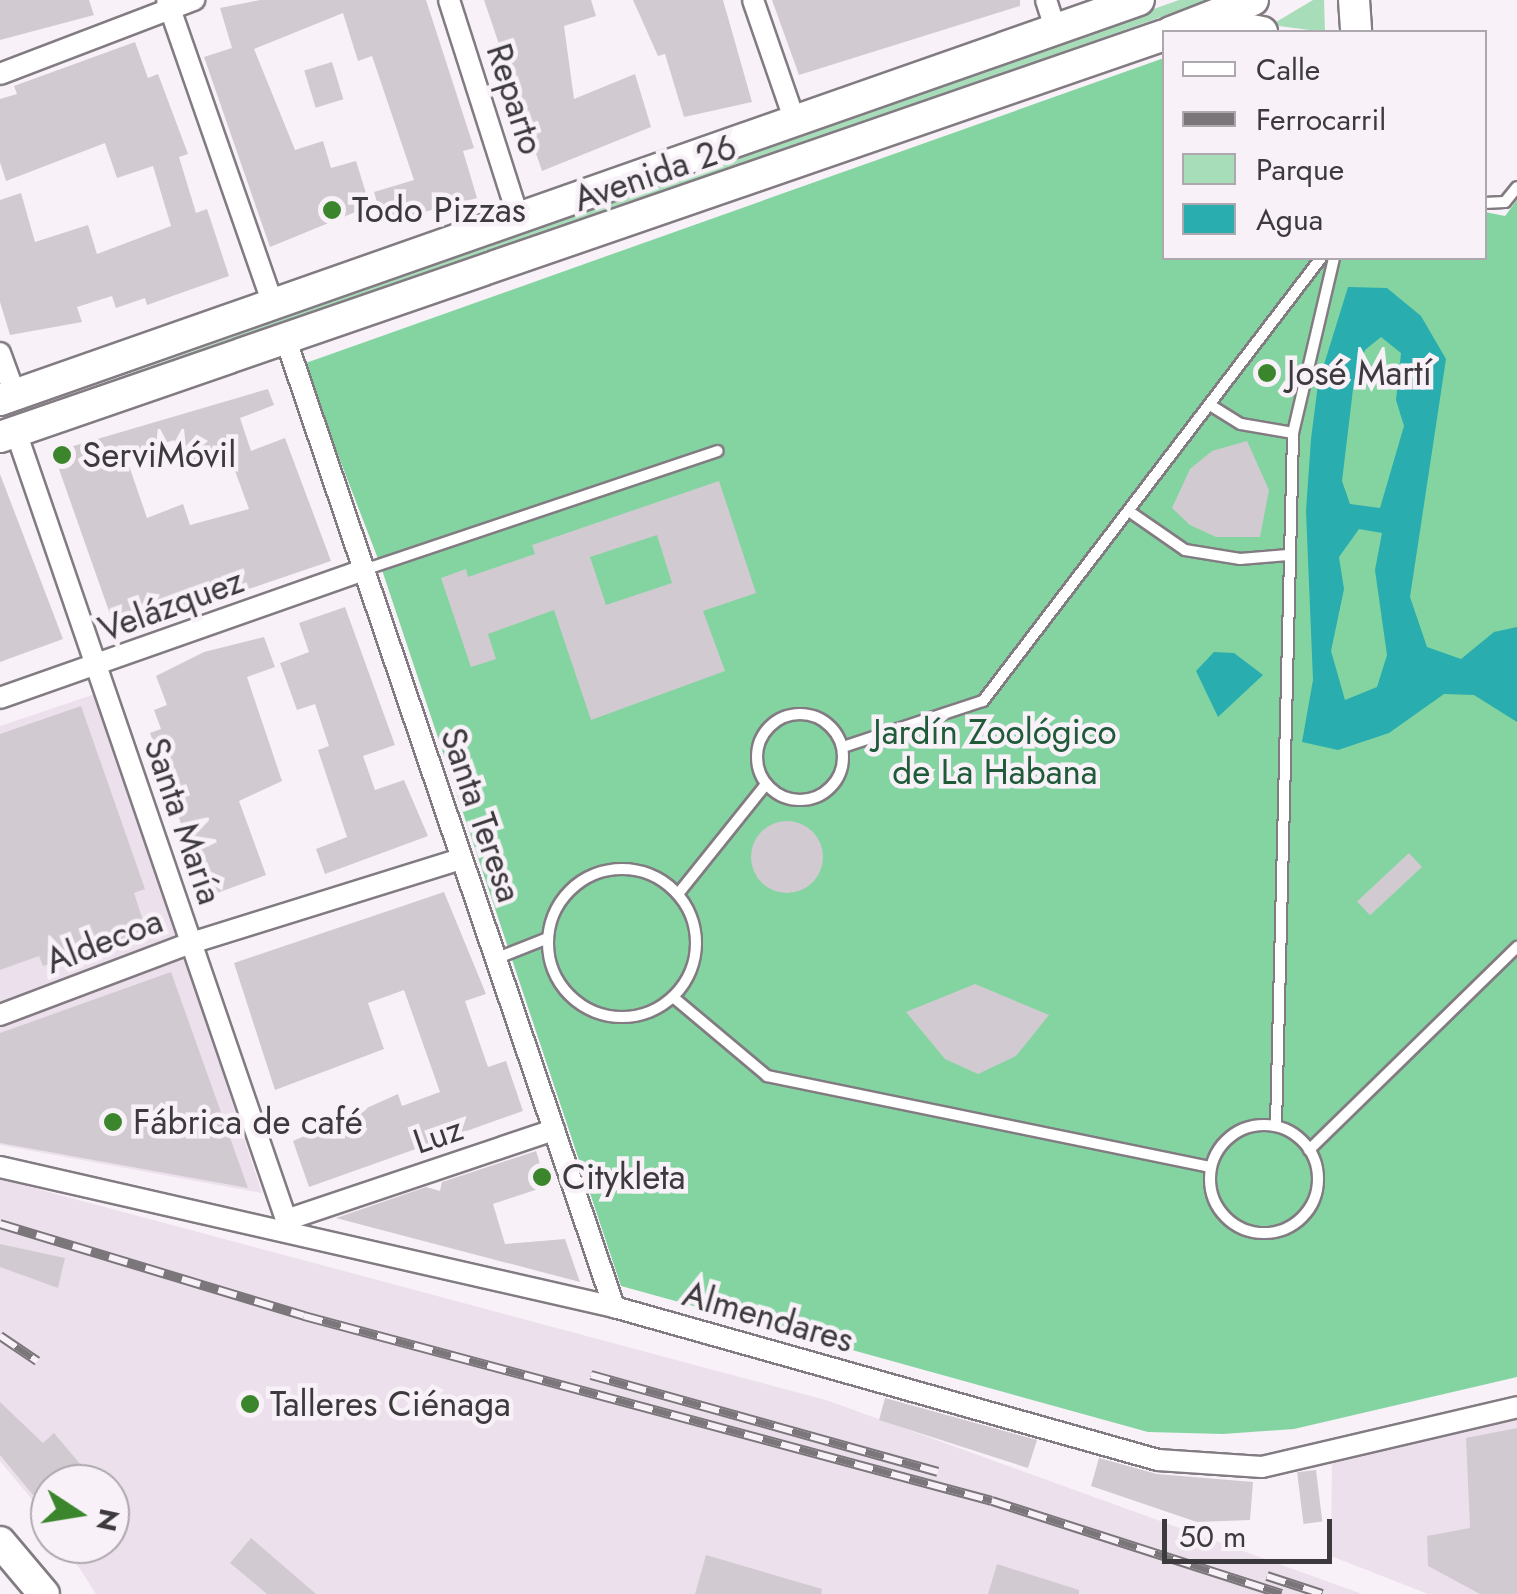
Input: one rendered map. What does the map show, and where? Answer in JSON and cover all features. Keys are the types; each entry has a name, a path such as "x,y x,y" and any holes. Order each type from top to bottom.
{"main road":[{"name":"Avenida 26","path":"8,397 274,308 1139,0"},
{"name":"Avenida 26","path":"1178,30 1253,0"},
{"path":"1178,30 1229,20 1256,30"},
{"name":"Avenida 26","path":"8,435 287,343 1162,36"},
{"path":"0,1542 44,1594"}],"street":[{"path":"0,74 168,4 194,0"},
{"name":"Reparto","path":"449,0 519,219"},
{"path":"753,0 795,120"},
{"path":"1046,0 1056,31"},
{"path":"168,4 274,308"},
{"name":"Santa Teresa","path":"287,343 614,1307"},
{"path":"0,353 8,397"},
{"name":"Santa María","path":"8,435 96,667 288,1226"},
{"name":"Velázquez","path":"0,698 364,570"},
{"name":"Aldecoa","path":"0,1014 191,943 462,859"},
{"name":"Luz","path":"288,1226 554,1130"},
{"name":"Almendares","path":"0,1168 288,1226 614,1307 1206,1467 1262,1468 1517,1406"}],"lane":[{"path":"1487,203 1505,202 1517,187"},
{"path":"843,747 983,702 1133,514 1319,260"},
{"path":"1276,1126 1293,433 1334,260"},
{"path":"1210,405 1241,424 1293,433"},
{"path":"364,570 717,451"},
{"path":"1133,514 1185,550 1240,559 1288,555"},
{"path":"788,715 828,722 843,747 840,776 820,796 791,800 766,784 758,744 788,715"},
{"path":"678,894 766,784"},
{"path":"636,870 678,894 690,913 695,958 672,998 627,1017 580,1004 562,986 548,938 567,893 587,878 636,870"},
{"path":"496,960 548,938"},
{"path":"1309,1150 1517,948"},
{"path":"672,998 767,1076 1211,1167"},
{"path":"1276,1126 1309,1150 1316,1190 1303,1215 1280,1230 1252,1232 1227,1218 1212,1195 1211,1167 1235,1133 1276,1126"}],"shaded area":[{"path":"98,693 262,1193 0,1145 0,726"},
{"path":"0,1179 826,1400 1362,1594 96,1594 77,1564 130,1564 130,1464 30,1464 30,1497 0,1461"},
{"path":"1517,1420 1517,1594 1428,1594 1331,1556 1332,1458"}],"green space":[{"path":"1179,0 1209,0 0,429 0,420"},
{"path":"1313,0 1324,0 1325,30 1271,25"},
{"name":"Jardín Zoológico de La Habana","path":"1162,59 1162,260 1487,260 1487,212 1505,216 1517,200 1517,1377 1294,1429 1223,1434 1148,1432 621,1286 380,564 303,364"}],"water":[{"path":"1348,287 1387,288 1421,316 1446,359 1410,597 1427,647 1461,659 1494,632 1517,627 1517,722 1474,695 1444,694 1389,733 1338,750 1302,742 1313,680 1306,511 1318,384","holes":["1381,337 1401,353 1396,400 1404,426 1380,508 1350,504 1342,481 1354,381 1365,350","1359,529 1382,533 1375,570 1387,655 1377,687 1345,700 1331,651 1344,589 1339,557"]},
{"path":"1214,652 1234,653 1263,675 1218,717 1196,671"}],"building":[{"path":"0,0 89,0 94,15 0,40"},
{"path":"260,0 426,0 474,148 463,151 477,198 383,223 374,192 414,180 372,56 358,61 343,13 254,49 295,150 323,141 331,168 356,161 370,206 270,247 204,57 232,48 220,8"},
{"path":"484,0 591,0 596,16 564,26 574,99 635,74 651,127 542,171"},
{"path":"633,0 723,0 752,102 684,117 665,54 658,56"},
{"path":"772,0 1020,0 1020,6 799,75"},
{"path":"135,42 148,78 158,74 188,154 179,157 196,213 207,209 229,276 147,305 145,298 116,308 112,296 77,307 82,322 10,335 0,302 0,200 21,193 35,242 88,225 97,254 171,226 153,166 117,178 105,143 6,181 0,162 0,99 17,94 14,86"},
{"path":"332,62 343,99 316,108 304,70"},
{"path":"268,389 274,405 240,418 251,451 285,438 331,561 117,634 53,452","holes":["174,440 183,463 228,452 249,509 190,525 183,504 147,518 126,457"]},
{"path":"1247,441 1269,490 1260,537 1216,537 1190,525 1172,508 1190,469 1212,451"},
{"path":"0,474 63,639 0,662"},
{"path":"719,481 756,593 703,611 725,671 591,720 554,610 488,634 496,659 471,667 441,578 466,569 468,577 535,554 532,545","holes":["657,535 672,583 606,605 590,557"]},
{"path":"345,607 395,745 363,756 375,790 404,780 428,836 325,874 316,849 347,837 318,750 329,746 315,704 297,710 280,663 309,652 299,623"},
{"path":"264,637 275,667 247,677 282,781 239,801 266,875 206,897 150,733 161,729 154,710 167,705 156,676 204,652"},
{"path":"81,706 145,889 134,893 147,933 43,966 39,956 0,970 0,734"},
{"path":"787,821 812,832 823,857 812,882 787,893 762,882 751,857 762,832"},
{"path":"1409,853 1422,867 1370,915 1357,901"},
{"path":"444,892 486,994 465,1001 488,1067 506,1061 523,1111 309,1187 293,1141 398,1094 402,1106 440,1092 404,990 368,1003 384,1049 275,1090 234,963"},
{"name":"Fábrica de café","path":"171,972 248,1188 0,1143 0,1033"},
{"path":"975,984 1049,1015 1016,1056 978,1074 945,1059 906,1012"},
{"path":"536,1151 547,1186 493,1204 505,1244 565,1239 580,1282 336,1218 426,1187 440,1191 442,1182"},
{"path":"0,1244 65,1258 58,1288 0,1267"},
{"path":"885,1398 1037,1440 1028,1468 879,1420"},
{"path":"0,1402 43,1443 54,1433 80,1464 30,1464 30,1491 0,1455"},
{"path":"1517,1428 1517,1594 1480,1594 1428,1566 1427,1536 1470,1528 1466,1438"},
{"path":"1099,1458 1157,1474 1253,1482 1250,1520 1197,1522 1091,1486"},
{"path":"1316,1470 1322,1522 1303,1524 1297,1472"},
{"path":"251,1538 316,1594 267,1594 230,1563"},
{"path":"706,1555 822,1589 821,1594 695,1594"},
{"path":"997,1564 1079,1590 1079,1594 988,1594"}],"railway":[{"path":"0,1224 304,1316 992,1501 1281,1594"},
{"path":"0,1336 37,1361"},
{"path":"591,1375 938,1472"},
{"path":"1267,1576 1322,1594"}],"place":[{"name":"Todo Pizzas","path":"332,210"},
{"name":"José Martí","path":"1267,373"},
{"name":"ServiMóvil","path":"62,455"},
{"name":"Fábrica de café","path":"113,1122"},
{"name":"Citykleta","path":"542,1177"},
{"name":"Talleres Ciénaga","path":"250,1404"}]}
